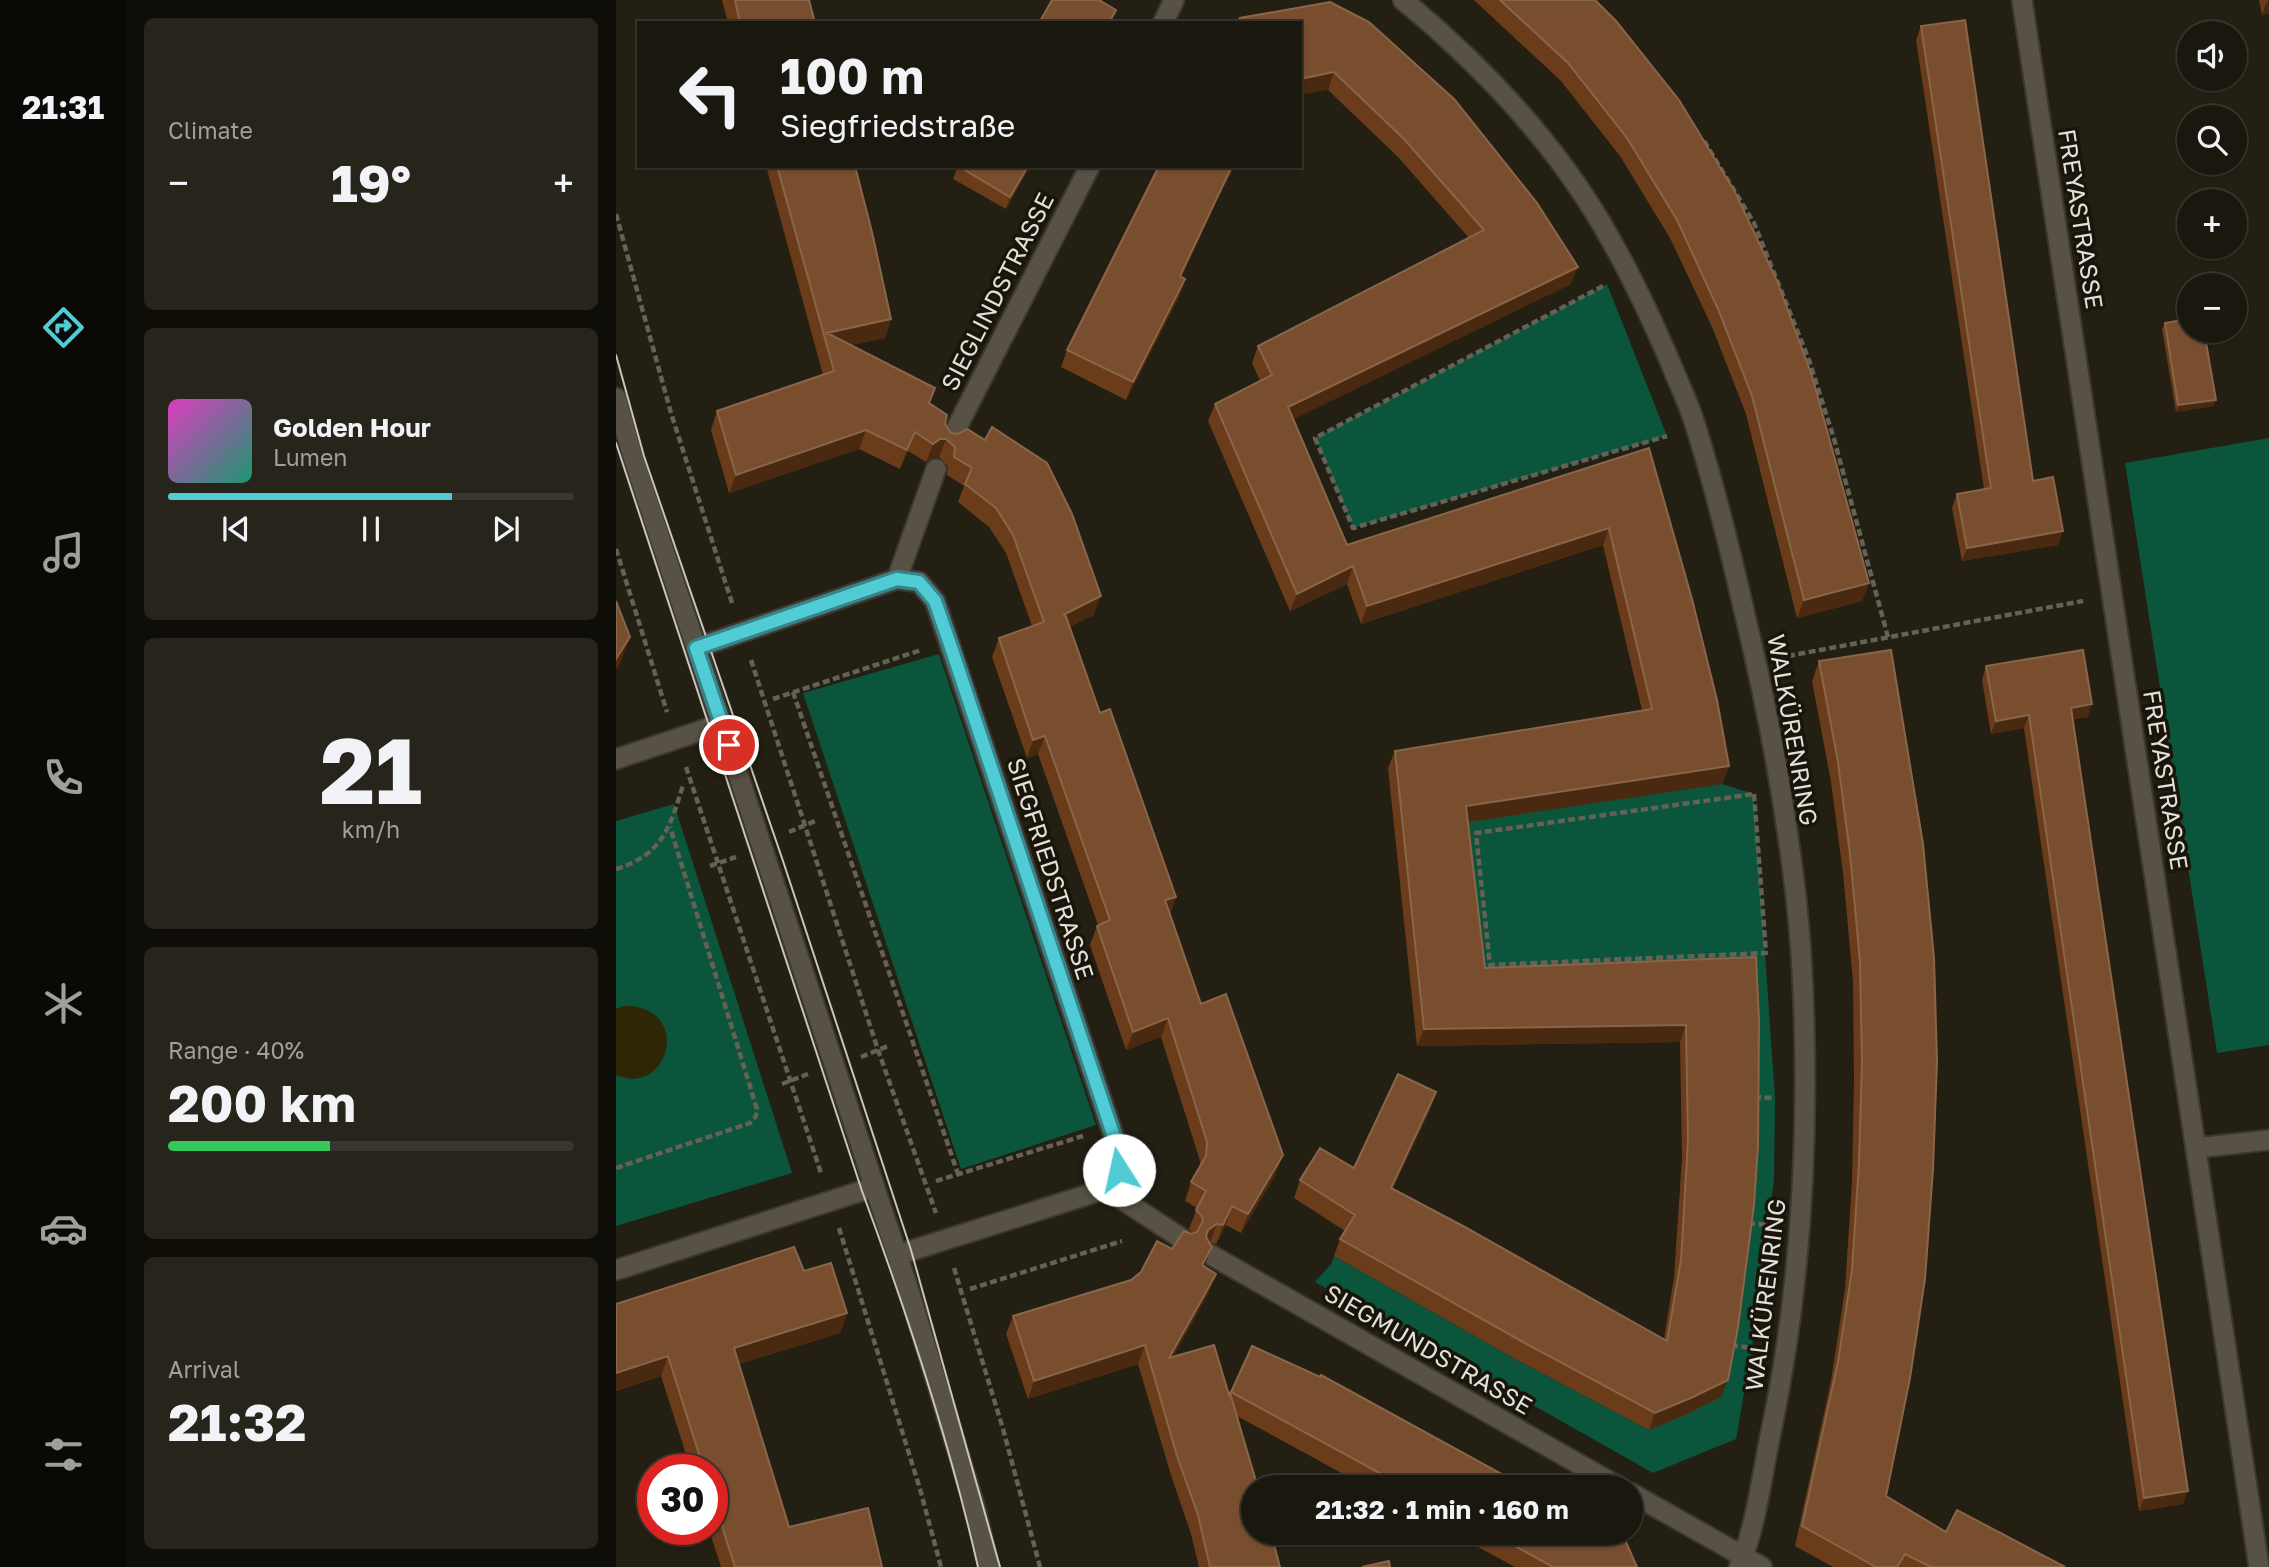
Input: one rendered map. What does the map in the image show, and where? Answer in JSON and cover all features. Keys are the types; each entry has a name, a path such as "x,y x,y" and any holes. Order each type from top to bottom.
{"street":[{"path":"1164,21 1174,0"},
{"name":"WALKÜRENRING","path":"1404,0 1504,96 1562,163 1612,241 1654,324 1692,415 1731,553 1757,665 1780,788 1796,899 1805,1027 1805,1166 1799,1264 1782,1380 1741,1562"},
{"name":"FREYASTRASSE","path":"2022,0 2259,1567"},
{"name":"SIEGLINDSTRASSE","path":"950,441 1089,168"},
{"path":"616,398 634,460 897,1255 975,1508 989,1567"},
{"path":"696,648 897,579 936,469"},
{"name":"SIEGFRIEDSTRASSE","path":"897,579 919,582 935,601 1116,1143 1119,1170 1105,1189"},
{"path":"616,759 721,724"},
{"path":"2196,1148 2269,1140"},
{"path":"616,1270 874,1187"},
{"path":"897,1255 1105,1189 1184,1240"},
{"name":"SIEGMUNDSTRASSE","path":"1211,1255 1598,1475"},
{"path":"1643,1501 1741,1562 1762,1567"}],"path":[{"path":"1703,140 1754,223 1808,360 1838,453 1888,637"},
{"path":"616,214 671,413 878,1050 945,1239 1003,1429 1040,1567"},
{"path":"1607,284 1315,438 1353,528 1667,436"},
{"path":"616,549 661,693"},
{"path":"1788,656 2112,596"},
{"path":"774,699 922,650"},
{"path":"793,692 958,1174"},
{"path":"691,782 821,1172"},
{"path":"616,869 633,864 660,843 670,827 683,785"},
{"path":"1754,794 1766,953 1565,962 1490,965 1476,833 1754,794"},
{"path":"785,834 815,821"},
{"path":"616,1168 750,1123 756,1116 757,1109 670,827"},
{"path":"710,866 740,855"},
{"path":"1681,957 1682,968"},
{"path":"1565,962 1566,972"},
{"path":"860,1057 888,1046"},
{"path":"782,1084 791,1080"},
{"path":"1754,1097 1775,1098"},
{"path":"936,1181 1092,1134"},
{"path":"1748,1223 1768,1225"},
{"path":"970,1289 1122,1241"},
{"path":"844,1245 942,1567"},
{"path":"1731,1345 1752,1348"}],"green space":[{"path":"1607,284 1667,436 1353,528 1315,438"},
{"path":"2269,438 2269,1045 2217,1053 2125,463"},
{"path":"939,654 1096,1125 961,1169 803,693"},
{"path":"1722,784 1754,794 1775,1098 1774,1179 1752,1348 1736,1439 1653,1473 1315,1282 1331,1264 1334,1256 1517,1360 1649,1430 1753,1039 1478,985 1460,823"},
{"path":"674,804 792,1173 616,1226 616,821"}],"sand":[{"path":"624,1006 646,1010 659,1020 666,1033 666,1049 660,1063 650,1074 635,1079 616,1075 616,1009"}],"building":[{"path":"735,0 809,0 814,21 740,21"},
{"path":"1052,0 1099,0 1116,10 1110,21 1040,21"},
{"path":"1500,0 1595,0 1616,21 1679,100 1735,192 1777,281 1812,376 1869,583 1804,600 1752,396 1718,309 1677,220 1627,138 1568,63"},
{"path":"1330,2 1369,22 1454,99 1537,203 1578,267 1288,407 1347,545 1649,448 1692,599 1717,700 1729,766 1466,806 1485,968 1756,957 1759,1021 1758,1146 1754,1205 1738,1327 1728,1380 1655,1413 1340,1239 1355,1215 1300,1180 1320,1148 1354,1168 1398,1074 1436,1092 1391,1188 1667,1341 1681,1260 1688,1141 1686,1025 1424,1029 1395,751 1652,709 1609,528 1367,606 1353,566 1297,594 1215,404 1272,375 1258,346 1484,230 1404,139 1334,72 1302,79 1302,21 1238,21 1240,18"},
{"path":"1965,20 2033,481 2053,477 2063,531 1967,548 1957,494 1991,488 1921,26"},
{"path":"778,168 856,168 891,319 827,333 935,388 929,403 947,415 945,424 951,433 958,434 967,429 985,440 992,427 1047,463 1072,514 1101,596 1065,614 1100,713 1110,709 1176,897 1165,900 1201,1004 1226,994 1283,1155 1248,1214 1232,1206 1223,1225 1217,1224 1208,1230 1206,1237 1212,1247 1202,1265 1216,1274 1169,1358 1214,1345 1254,1475 1241,1475 1241,1545 1274,1545 1280,1567 1210,1567 1198,1515 1177,1456 1145,1345 1034,1381 1013,1316 1131,1280 1141,1272 1157,1241 1172,1249 1184,1231 1191,1234 1197,1232 1203,1221 1196,1210 1206,1191 1191,1182 1206,1156 1207,1142 1168,1018 1133,1032 1097,926 1110,920 1045,736 1033,740 999,638 1044,622 1013,535 996,508 965,484 972,468 954,457 955,447 946,439 940,439 933,444 915,432 907,450 866,430 736,475 717,411 834,371"},
{"path":"961,168 1027,168 1010,197"},
{"path":"1158,168 1231,168 1180,276 1185,279 1133,382 1067,350"},
{"path":"2177,321 2177,343 2206,343 2216,400 2178,405 2165,323"},
{"path":"616,601 630,637 616,659"},
{"path":"1891,650 1923,844 1934,958 1937,1061 1925,1279 1910,1378 1886,1496 1946,1532 1957,1510 2065,1567 1931,1567 1905,1554 1897,1567 1876,1567 1802,1526 1838,1362 1852,1270 1862,1061 1860,962 1850,854 1838,762 1819,661"},
{"path":"2083,650 2092,704 2071,708 2188,1491 2144,1498 2029,715 1996,721 1986,666"},
{"path":"794,1247 804,1271 831,1263 847,1313 734,1348 789,1527 868,1508 882,1567 735,1567 728,1545 728,1454 699,1454 668,1356 616,1373 616,1304"},
{"path":"1252,1346 1320,1377 1321,1375 1503,1475 1383,1475 1231,1392"},
{"path":"1513,1545 1627,1545 1637,1567 1553,1567"},
{"path":"1389,1561 1390,1567 1362,1567"}],"tram line":[{"path":"616,355 644,456 783,861 911,1250 1000,1567"},
{"path":"616,443 862,1191 926,1377 954,1471 978,1567"}],"route":[{"path":"729,745 696,648 897,579 919,582 935,601 953,653 1116,1143 1119,1170"}]}
